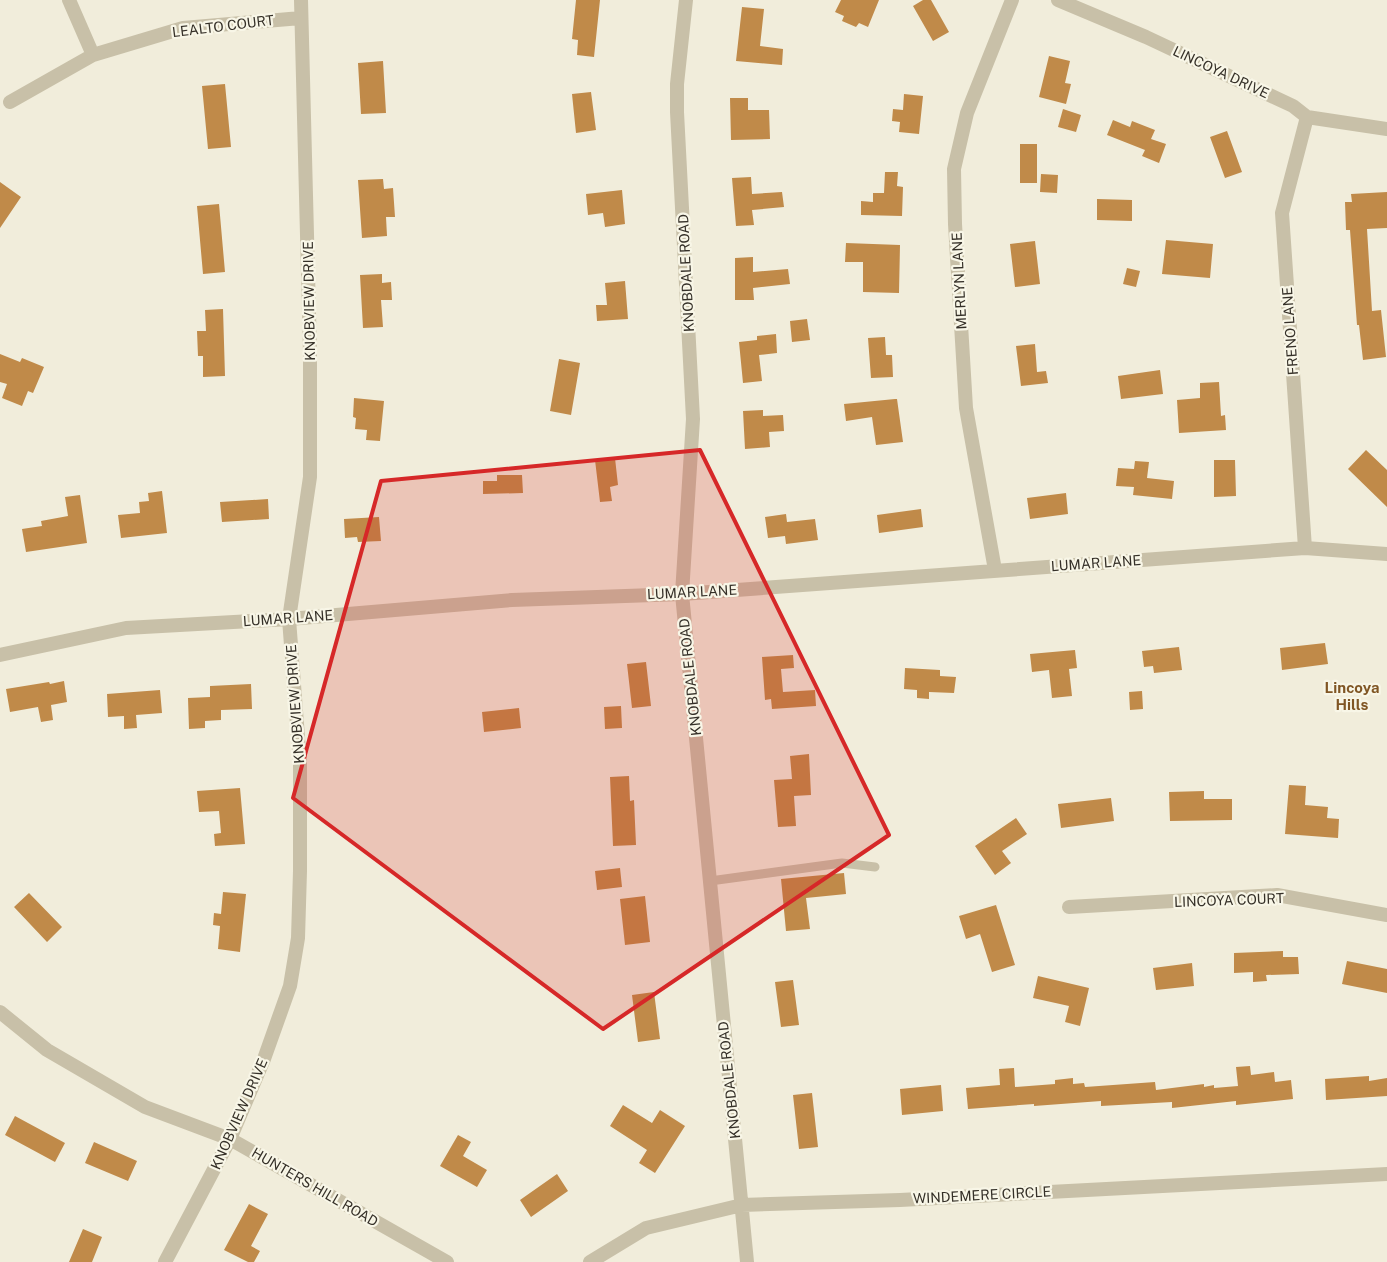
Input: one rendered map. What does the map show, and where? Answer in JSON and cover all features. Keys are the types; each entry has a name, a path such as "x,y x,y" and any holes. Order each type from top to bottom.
{"street":[{"path":"69,0 92,55"},
{"name":"KNOBVIEW DRIVE","path":"165,1262 230,1139 264,1059 290,986 298,938 300,764 289,618 310,477 310,352 301,0"},
{"name":"KNOBDALE ROAD","path":"686,0 677,84 677,112 694,419 682,594 747,1262"},
{"name":"MERLYN LANE","path":"995,570 966,408 954,169 967,113 1012,0"},
{"name":"LINCOYA DRIVE","path":"1058,0 1146,37 1293,106 1307,116 1387,129"},
{"name":"LEALTO COURT","path":"10,102 92,55 183,28 302,18"},
{"name":"FRENO LANE","path":"1305,548 1282,213 1307,116"},
{"name":"LUMAR LANE","path":"0,655 126,628 289,618 512,600 682,594 1305,548 1387,554"},
{"name":"LINCOYA COURT","path":"1069,907 1277,896 1387,915"},
{"name":"HUNTERS HILL ROAD","path":"0,1012 47,1050 145,1107 230,1139 447,1262"},
{"name":"WINDEMERE CIRCLE","path":"590,1262 646,1228 742,1205 909,1199 1387,1174"}],"lane":[{"path":"710,881 842,863 874,867"}],"highlighted area":[{"path":"700,450 889,835 603,1029 293,798 381,481"}],"building":[{"path":"576,0 600,0 594,57 577,55 578,40 572,39"},
{"path":"841,0 879,0 868,27 859,23 856,27 842,21 844,16 835,12"},
{"path":"923,0 931,0 949,32 933,41 913,6"},
{"path":"742,7 764,9 760,46 783,49 782,65 736,61"},
{"path":"1049,56 1070,61 1065,83 1071,84 1066,104 1039,97"},
{"path":"383,61 386,113 361,114 358,63"},
{"path":"225,84 231,147 208,149 202,86"},
{"path":"591,92 596,130 576,133 572,94"},
{"path":"904,94 923,96 919,134 899,132 900,122 892,121 893,109 903,110"},
{"path":"730,98 748,98 748,110 769,110 770,139 731,140"},
{"path":"1063,109 1081,115 1076,132 1058,127"},
{"path":"1113,120 1130,127 1132,121 1155,130 1151,139 1166,144 1159,163 1142,156 1145,150 1107,135"},
{"path":"1227,131 1242,172 1225,178 1210,137"},
{"path":"1020,144 1037,144 1037,183 1020,183"},
{"path":"885,172 898,172 897,186 903,187 902,216 861,215 861,201 873,202 873,193 884,193"},
{"path":"1041,174 1058,175 1057,193 1040,192"},
{"path":"751,177 752,194 782,192 784,207 752,210 754,225 736,226 732,178"},
{"path":"383,179 384,189 393,188 395,217 386,217 387,236 362,238 358,180"},
{"path":"0,182 21,197 0,228"},
{"path":"622,190 625,224 605,227 603,213 588,215 586,194"},
{"path":"1387,192 1387,228 1367,229 1372,311 1381,310 1386,357 1363,360 1359,325 1357,325 1350,230 1346,230 1345,202 1352,202 1351,194"},
{"path":"1097,199 1132,200 1132,221 1097,220"},
{"path":"219,204 225,272 203,274 197,206"},
{"path":"1166,240 1213,244 1210,278 1162,274"},
{"path":"1035,241 1040,284 1015,287 1010,244"},
{"path":"846,243 900,245 899,293 863,292 863,262 845,262"},
{"path":"753,257 753,272 788,269 790,284 753,288 754,300 735,300 735,258"},
{"path":"1127,268 1140,271 1136,287 1123,284"},
{"path":"382,274 382,283 391,282 392,300 381,300 383,327 363,328 360,275"},
{"path":"625,281 628,319 597,321 596,305 607,305 605,283"},
{"path":"223,309 225,376 203,377 203,356 198,356 197,331 206,331 205,310"},
{"path":"807,319 810,340 792,342 790,321"},
{"path":"776,334 777,353 759,355 762,381 743,383 739,342 757,340 757,336"},
{"path":"885,337 886,355 892,355 893,377 871,378 868,338"},
{"path":"1035,344 1037,372 1046,371 1048,383 1021,386 1016,346"},
{"path":"0,354 20,362 22,358 44,367 33,393 28,391 22,406 2,398 7,384 0,382"},
{"path":"559,359 580,363 571,415 550,411"},
{"path":"1160,370 1163,394 1121,399 1118,376"},
{"path":"1219,382 1221,416 1225,415 1226,430 1179,433 1177,400 1200,398 1200,383"},
{"path":"354,398 384,401 380,441 366,440 367,430 355,429 356,418 353,417"},
{"path":"897,399 903,442 876,445 872,417 846,421 844,404"},
{"path":"763,410 763,416 783,415 784,431 769,432 770,447 745,449 743,411"},
{"path":"1366,450 1387,470 1387,507 1348,469"},
{"path":"615,458 618,485 610,487 612,501 600,502 595,460"},
{"path":"1214,460 1235,460 1236,496 1214,497"},
{"path":"1135,461 1149,462 1147,478 1174,481 1172,499 1133,495 1134,487 1116,486 1118,468 1134,469"},
{"path":"497,475 522,475 523,493 483,494 483,481 497,481"},
{"path":"162,491 167,533 121,538 118,515 140,513 139,502 149,501 148,493"},
{"path":"1066,493 1068,514 1030,519 1027,498"},
{"path":"80,495 87,543 26,552 22,529 42,526 41,521 68,516 65,497"},
{"path":"268,499 269,519 222,522 220,502"},
{"path":"921,509 923,527 879,533 877,515"},
{"path":"786,514 787,522 815,519 818,540 786,544 785,536 768,538 765,517"},
{"path":"379,517 381,541 358,542 357,537 345,538 344,519"},
{"path":"1325,643 1328,664 1282,670 1280,648"},
{"path":"1179,647 1182,670 1154,673 1153,666 1144,667 1142,651"},
{"path":"1075,650 1077,668 1069,669 1072,696 1052,698 1049,670 1032,672 1030,654"},
{"path":"793,655 794,668 781,669 783,692 815,690 816,706 772,709 771,699 765,700 762,657"},
{"path":"646,662 651,706 632,708 627,664"},
{"path":"905,668 940,670 940,676 956,677 954,693 929,692 929,699 917,698 917,690 904,689"},
{"path":"64,681 67,702 51,705 53,720 41,722 38,707 10,712 6,689"},
{"path":"251,684 252,709 221,710 221,720 205,721 205,728 189,729 188,698 210,697 210,686"},
{"path":"160,690 162,713 136,715 137,728 124,729 124,716 108,717 107,694"},
{"path":"1142,691 1143,709 1130,710 1129,692"},
{"path":"621,706 622,728 605,729 604,707"},
{"path":"519,708 521,728 484,732 482,712"},
{"path":"809,754 811,795 794,796 796,826 778,827 774,780 792,779 790,756"},
{"path":"629,776 630,801 634,800 636,845 613,846 610,777"},
{"path":"1289,785 1306,786 1305,805 1328,807 1327,818 1339,819 1338,838 1285,834"},
{"path":"240,788 245,844 215,846 214,834 221,833 219,811 199,812 197,791"},
{"path":"1204,791 1204,799 1232,799 1232,820 1170,821 1169,792"},
{"path":"1111,798 1114,821 1061,828 1058,804"},
{"path":"1016,818 1027,834 1002,851 1011,863 995,875 975,846"},
{"path":"620,868 622,887 597,890 595,871"},
{"path":"844,873 846,894 806,898 810,929 786,931 781,879"},
{"path":"223,892 246,894 240,952 218,949 220,926 213,925 214,913 221,914"},
{"path":"29,893 62,927 47,942 14,907"},
{"path":"645,896 650,942 625,945 620,899"},
{"path":"996,905 1015,965 992,972 980,934 966,939 959,916"},
{"path":"1283,951 1283,957 1298,957 1299,974 1266,975 1267,981 1253,982 1253,972 1234,973 1234,953"},
{"path":"1347,961 1387,969 1387,993 1342,984"},
{"path":"1192,963 1194,986 1156,990 1153,968"},
{"path":"1038,976 1089,988 1080,1026 1065,1022 1069,1006 1033,998"},
{"path":"793,980 799,1025 781,1027 775,982"},
{"path":"654,992 660,1039 638,1042 632,995"},
{"path":"1250,1066 1251,1075 1274,1072 1275,1082 1291,1080 1293,1099 1236,1105 1236,1101 1172,1108 1172,1102 1101,1106 1101,1101 968,1109 966,1088 1000,1085 999,1069 1014,1068 1015,1087 1055,1084 1055,1080 1073,1078 1073,1084 1084,1083 1085,1087 1155,1082 1156,1090 1204,1084 1204,1087 1214,1085 1214,1088 1238,1086 1236,1067"},
{"path":"1369,1076 1369,1081 1387,1078 1387,1096 1326,1100 1325,1079"},
{"path":"941,1085 943,1111 902,1115 900,1089"},
{"path":"812,1093 818,1147 799,1149 793,1095"},
{"path":"623,1105 652,1123 660,1110 685,1126 655,1173 639,1163 647,1150 610,1126"},
{"path":"15,1116 65,1143 55,1162 5,1135"},
{"path":"458,1135 471,1142 463,1156 487,1170 477,1187 440,1166"},
{"path":"94,1142 137,1161 128,1181 85,1163"},
{"path":"557,1174 568,1191 531,1217 520,1200"},
{"path":"249,1204 268,1214 251,1246 260,1251 254,1262 248,1262 224,1250"},
{"path":"83,1229 102,1237 92,1262 69,1262"}],"district":[{"name":"Lincoya Hills","path":"1352,696"}]}
